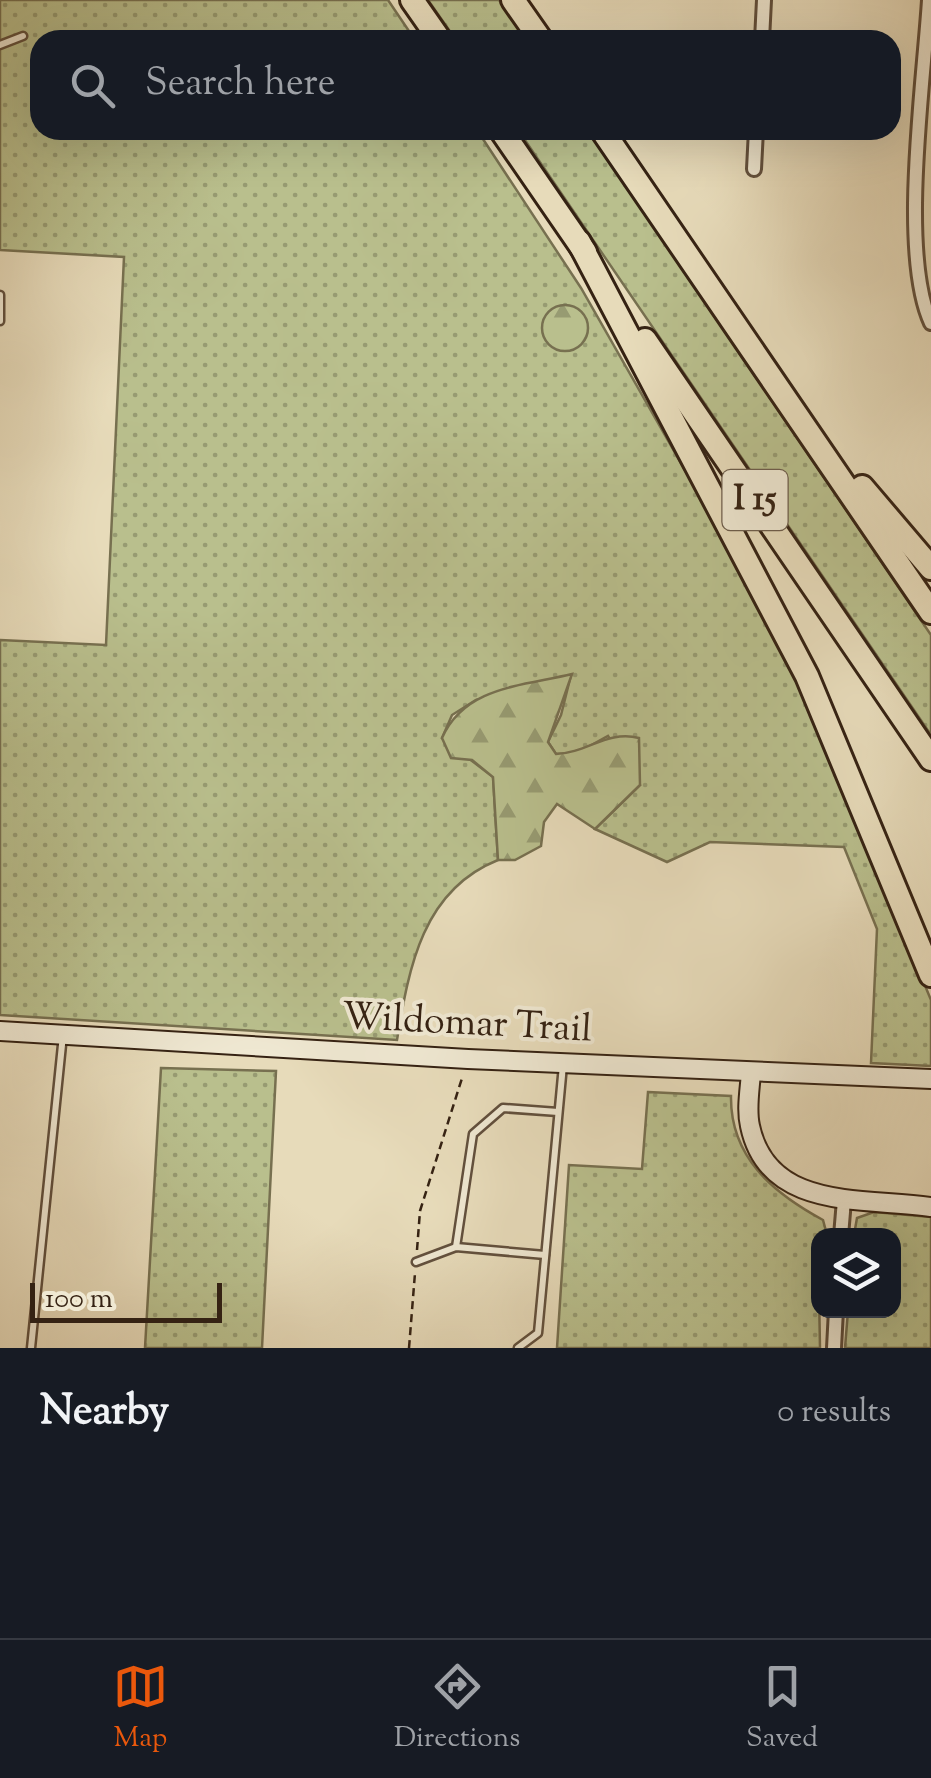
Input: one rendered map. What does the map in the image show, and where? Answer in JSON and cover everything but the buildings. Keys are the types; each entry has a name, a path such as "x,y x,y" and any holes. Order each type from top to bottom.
{"highway":[{"path":"412,0 433,30"},
{"path":"514,0 534,30"},
{"name":"I 15","path":"509,140 931,758"},
{"name":"I 15","path":"609,140 931,612"},
{"path":"579,242 806,676 931,975"},
{"path":"790,403 931,568"}],"main road":[{"name":"Wildomar Trail","path":"0,1031 468,1060 931,1080"},
{"path":"751,1072 749,1123 759,1153 780,1179 810,1194 931,1206"}],"street":[{"path":"762,30 764,0"},
{"path":"928,0 928,66 915,243 920,298 931,323"},
{"path":"754,168 755,140"},
{"path":"842,1228 844,1200"},
{"path":"834,1348 836,1318"}],"lane":[{"path":"0,45 23,36"},
{"path":"0,295 0,321"},
{"path":"31,1348 63,1034"},
{"path":"518,1348 538,1333 563,1064"},
{"path":"456,1247 473,1134 503,1108 558,1112"},
{"path":"416,1262 456,1247 545,1255"}],"path":[{"path":"409,1348 420,1211 468,1060"}],"green space":[{"path":"0,0 388,0 408,30 30,30 30,140 484,140 581,288 751,586 793,668 931,1000 931,1066 871,1063 877,929 844,847 710,842 667,862 595,829 640,785 608,736 577,753 556,754 548,742 561,715 571,675 476,700 452,715 442,738 493,777 498,860 452,890 436,911 414,958 397,1040 0,1015 0,640 106,645 124,257 0,250"},
{"path":"428,0 499,0 520,30 449,30"},
{"path":"525,140 595,140 931,635 931,735"},
{"path":"565,305 581,312 588,328 581,344 565,351 549,344 542,328 549,312"},
{"path":"572,674 548,742 556,754 617,737 639,738 640,785 595,829 557,804 544,822 541,846 515,860 498,860 493,777 472,760 451,758 442,738 452,721 480,698"},
{"path":"161,1068 276,1071 262,1348 145,1348"},
{"path":"648,1092 731,1096 733,1118 746,1155 787,1198 823,1220 825,1228 811,1228 811,1318 819,1318 820,1348 557,1348 569,1165 642,1169"},
{"path":"874,1212 931,1217 931,1348 845,1348 847,1318 901,1318 901,1228 855,1228 857,1218"}]}
